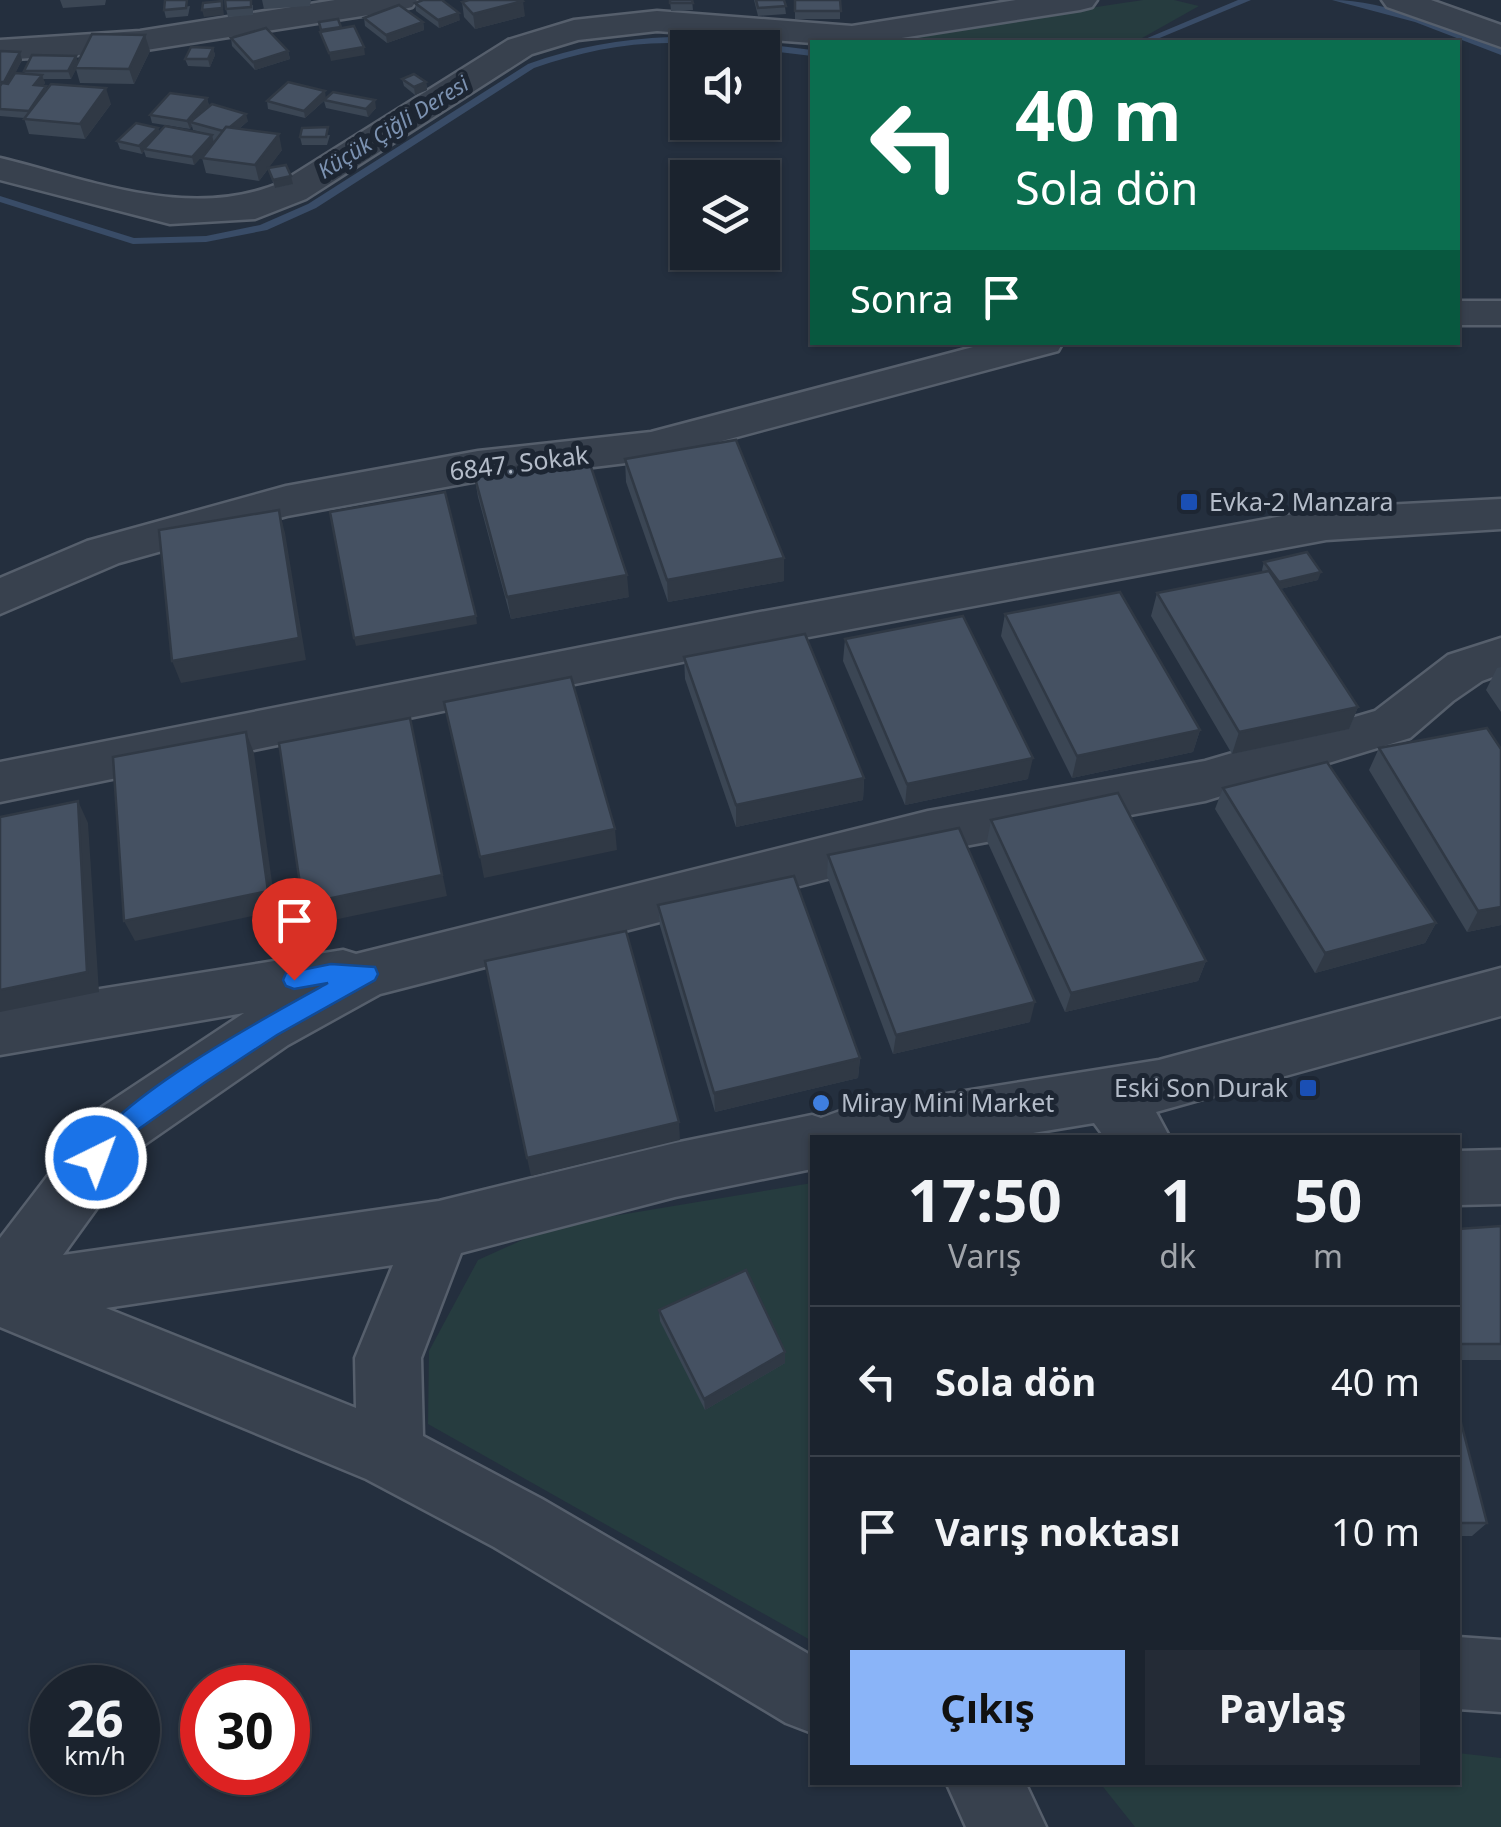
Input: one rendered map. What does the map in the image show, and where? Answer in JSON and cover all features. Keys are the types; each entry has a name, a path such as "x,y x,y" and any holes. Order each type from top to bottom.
{"street":[{"path":"0,50 84,42 138,27 400,0"},
{"path":"0,169 170,212 254,207 293,190 520,48 574,30 656,21 852,36 1080,0"},
{"path":"1399,0 1501,36"},
{"path":"1460,313 1501,313"},
{"name":"6847. Sokak","path":"0,596 103,552 286,500 478,466 651,446 1032,345"},
{"path":"0,782 736,634 1326,524 1501,514"},
{"path":"0,1293 120,1128 268,1028 366,974 928,832 1205,782 1392,725 1435,688 1466,668 1501,656"},
{"path":"0,1030 331,973 366,974"},
{"path":"879,1135 1124,1116 1159,1086 1501,992"},
{"path":"0,1293 438,1230 675,1170 810,1142"},
{"path":"1460,1178 1501,1178"},
{"path":"390,1454 388,1358 438,1230"},
{"path":"0,1293 390,1454 518,1523 810,1696"},
{"path":"1460,1672 1501,1676"},
{"path":"985,1785 1008,1827"}],"green space":[{"path":"1143,0 1174,0 1199,6 1139,40 874,40"},
{"path":"810,1183 810,1640 428,1424 429,1351 478,1260 553,1226"},
{"path":"1460,1753 1501,1758 1501,1827 1135,1827 1102,1785 1460,1785"}],"building":[{"path":"165,0 187,0 186,8 164,10"},
{"path":"225,0 251,0 251,7 226,9"},
{"path":"442,0 459,13 438,20 415,3"},
{"path":"692,0 693,3 670,3"},
{"path":"756,0 784,0 786,6 758,8"},
{"path":"795,0 840,0 841,11 795,11"},
{"path":"222,1 222,8 202,10 203,3"},
{"path":"523,1 473,14 462,2"},
{"path":"399,5 423,22 386,35 364,18"},
{"path":"338,19 341,27 321,30 319,22"},
{"path":"354,26 364,47 329,53 320,32"},
{"path":"266,28 288,51 253,62 231,38"},
{"path":"92,34 145,35 129,69 75,68"},
{"path":"191,47 213,48 208,59 185,59"},
{"path":"0,51 20,52 4,82 0,82"},
{"path":"32,55 76,56 68,71 24,71"},
{"path":"15,73 42,75 34,85 46,86 29,111 0,109 0,86 8,84"},
{"path":"414,74 426,82 414,87 402,79"},
{"path":"288,82 325,91 304,111 267,101"},
{"path":"51,84 106,88 80,124 24,119"},
{"path":"333,92 375,100 366,109 324,100"},
{"path":"170,93 207,98 187,121 150,115"},
{"path":"212,104 246,114 223,131 190,122"},
{"path":"136,123 158,128 139,146 117,141"},
{"path":"165,126 212,135 192,157 144,149"},
{"path":"226,127 279,134 255,165 202,158"},
{"path":"328,127 326,137 300,137 302,128"},
{"path":"286,165 291,176 273,180 268,168"},
{"path":"736,440 784,558 667,580 625,459"},
{"path":"587,455 627,575 507,597 474,474"},
{"path":"445,492 476,616 354,638 330,512"},
{"path":"279,510 299,638 172,661 159,530"},
{"path":"1307,552 1321,572 1279,582 1264,562"},
{"path":"1269,571 1358,707 1239,732 1157,593"},
{"path":"1120,592 1200,730 1077,756 1005,614"},
{"path":"963,616 1033,758 907,784 845,639"},
{"path":"805,634 864,778 736,805 684,657"},
{"path":"571,677 615,829 480,857 444,702"},
{"path":"410,718 442,875 303,904 279,743"},
{"path":"1487,728 1501,749 1501,907 1478,911 1379,748"},
{"path":"246,732 268,891 124,921 113,757"},
{"path":"1327,762 1436,923 1325,953 1223,788"},
{"path":"1118,793 1206,961 1071,993 991,820"},
{"path":"78,801 87,972 0,990 0,817"},
{"path":"959,828 1035,1002 896,1035 828,855"},
{"path":"794,876 860,1058 714,1093 658,905"},
{"path":"626,931 679,1122 527,1158 485,961"},
{"path":"1501,1226 1501,1344 1460,1344 1460,1229"},
{"path":"746,1270 785,1352 704,1399 659,1310"},
{"path":"1460,1419 1487,1523 1460,1523"}],"waterway":[{"name":"Küçük Çiğli Deresi","path":"1148,40 1246,0"},
{"name":"Küçük Çiğli Deresi","path":"1337,0 1418,20 1501,52"},
{"name":"Küçük Çiğli Deresi","path":"0,199 133,241 206,239 263,228 312,206 531,66 567,53 602,45 670,40 810,53"}],"place":[{"name":"Evka-2 Manzara","path":"1189,502"},
{"name":"Eski Son Durak","path":"1308,1088"},
{"name":"Miray Mini Market","path":"821,1103"}],"route":[{"path":"96,1158 120,1128 195,1076 268,1028 366,974 331,973 294,980"}]}
